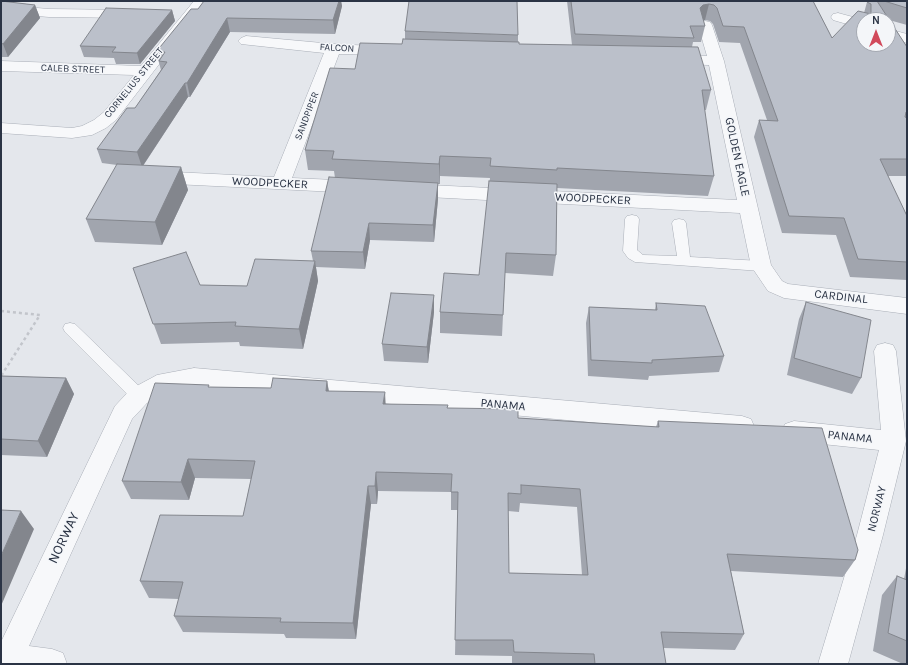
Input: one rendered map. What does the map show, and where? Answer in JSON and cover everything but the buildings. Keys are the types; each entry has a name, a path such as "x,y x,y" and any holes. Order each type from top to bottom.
{"street":[{"name":"CORNELIUS STREET","path":"1,128 72,133 86,131 110,116 201,1"},
{"path":"1,9 49,13 143,14"},
{"path":"175,15 190,15"},
{"path":"838,17 856,23"},
{"name":"GOLDEN EAGLE","path":"705,24 716,61 761,266 775,286"},
{"path":"896,36 907,39"},
{"name":"FALCON","path":"246,41 333,49 405,51"},
{"name":"SANDPIPER","path":"281,183 333,49"},
{"path":"660,59 716,61"},
{"name":"CALEB STREET","path":"1,66 145,71"},
{"name":"WOODPECKER","path":"151,177 748,207"},
{"name":"CARDINAL","path":"775,286 784,291 907,306"},
{"name":"NORWAY","path":"833,664 870,535 894,441 885,351"},
{"name":"PANAMA","path":"131,404 165,381 194,377 894,441"},
{"name":"NORWAY","path":"7,661 131,404"},
{"path":"7,661 52,664"}],"lane":[{"path":"632,219 630,251 633,255 640,259 761,266"},
{"path":"679,223 684,262"},
{"path":"70,328 131,404"}],"path":[{"path":"1,312 40,315 1,376"}]}
